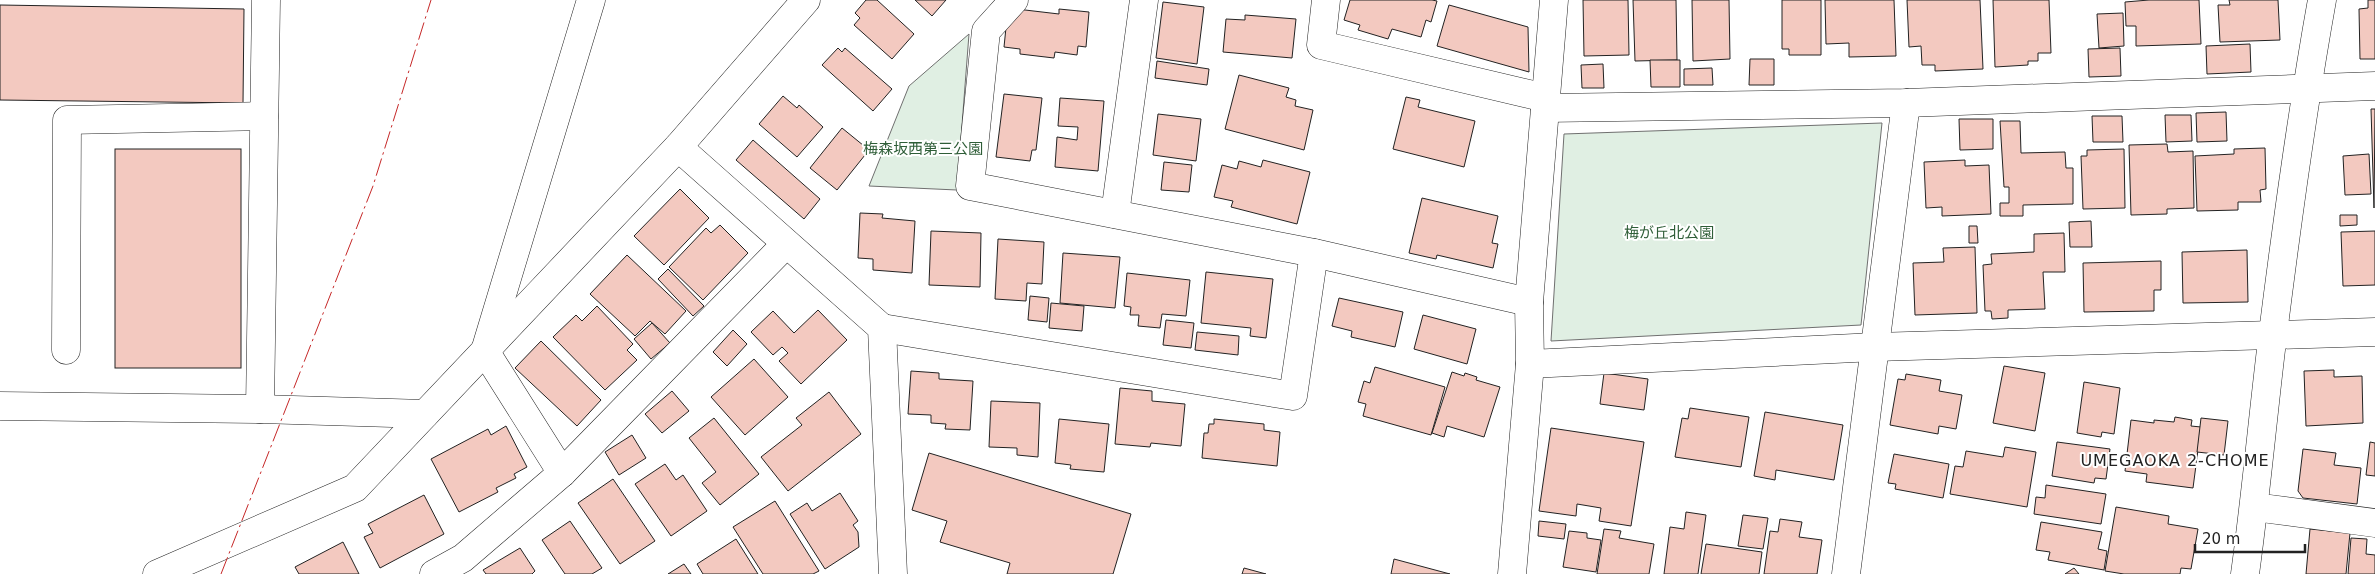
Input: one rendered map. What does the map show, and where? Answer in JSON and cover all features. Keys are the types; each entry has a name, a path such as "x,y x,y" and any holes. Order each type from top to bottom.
{"street":[{"path":"260,408 266,0"},
{"path":"562,473 485,351 591,0"},
{"path":"157,574 355,488 678,147 806,0"},
{"path":"1014,0 986,31 970,186 1314,253 1530,302"},
{"path":"1115,214 1144,0"},
{"path":"1326,0 1321,44 1545,103 1906,103 2375,86"},
{"path":"1512,574 1530,364 1530,302 1554,0"},
{"path":"2245,574 2273,334 2307,87 2322,0"},
{"path":"1846,574 1906,103"},
{"path":"66,350 67,120 264,116"},
{"path":"678,147 882,328 1293,396 1314,253"},
{"path":"434,574 463,558 562,473 786,244"},
{"path":"882,328 894,573"},
{"path":"1530,364 1874,347 2375,332"},
{"path":"0,406 260,408 426,414"},
{"path":"2254,508 2375,523"}],"green space":[{"name":"梅森坂西第三公園","path":"969,34 957,190 869,186 909,86"},
{"name":"梅が丘北公園","path":"1882,123 1861,325 1551,341 1564,134"}],"building":[{"path":"866,0 877,0 914,34 892,59 854,25 860,18 855,13"},
{"path":"915,0 946,0 932,16"},
{"path":"1350,0 1437,1 1431,22 1426,20 1421,37 1392,29 1388,39 1358,30 1360,25 1344,20"},
{"path":"1583,0 1628,0 1629,55 1584,56"},
{"path":"1633,0 1676,0 1677,60 1635,61"},
{"path":"1692,0 1729,0 1730,59 1693,61"},
{"path":"1782,0 1821,0 1821,55 1789,55 1789,49 1782,49"},
{"path":"1825,0 1894,0 1896,56 1849,57 1849,43 1826,44"},
{"path":"1907,0 1980,0 1983,69 1935,71 1935,65 1922,65 1921,46 1909,47"},
{"path":"1993,0 2049,0 2051,53 2038,53 2038,61 2028,61 2028,65 1995,67"},
{"path":"2199,0 2201,44 2136,46 2136,26 2126,26 2125,2"},
{"path":"2229,0 2278,0 2280,40 2220,42 2218,5 2230,5"},
{"path":"2368,0 2375,0 2375,59 2360,59 2359,9 2368,8"},
{"path":"1163,2 1204,7 1197,64 1156,58"},
{"path":"0,5 244,9 243,103 0,100"},
{"path":"1449,5 1528,27 1529,72 1437,46"},
{"path":"1008,8 1059,14 1059,9 1089,12 1086,47 1078,46 1077,55 1055,52 1054,58 1020,54 1020,49 1004,47"},
{"path":"2123,13 2124,46 2099,48 2097,14"},
{"path":"1245,15 1296,19 1292,58 1223,52 1226,19 1245,20"},
{"path":"2250,44 2251,72 2207,74 2206,46"},
{"path":"838,48 842,52 845,48 892,89 873,111 822,65"},
{"path":"2120,48 2121,76 2089,77 2088,49"},
{"path":"1750,59 1774,59 1774,85 1749,85"},
{"path":"1650,60 1680,60 1680,87 1651,87"},
{"path":"1157,61 1209,69 1207,85 1155,78"},
{"path":"1603,64 1604,88 1582,88 1581,65"},
{"path":"1712,68 1713,85 1684,85 1684,69"},
{"path":"1239,75 1289,88 1286,97 1296,100 1295,106 1313,110 1304,150 1225,129"},
{"path":"1004,94 1042,98 1036,150 1032,150 1030,161 996,157"},
{"path":"783,96 797,108 799,105 823,127 797,157 759,124"},
{"path":"1406,97 1420,100 1418,107 1475,121 1464,167 1393,149"},
{"path":"1060,98 1104,101 1098,171 1055,167 1057,137 1077,140 1078,127 1058,126"},
{"path":"2371,109 2375,109 2374,208"},
{"path":"2226,112 2227,141 2197,142 2196,113"},
{"path":"1158,114 1201,119 1196,161 1153,155"},
{"path":"2165,115 2191,115 2192,141 2166,142"},
{"path":"2092,116 2122,116 2123,142 2093,142"},
{"path":"1959,119 1993,119 1993,149 1960,150"},
{"path":"2000,121 2020,121 2021,153 2065,152 2066,168 2073,168 2073,204 2023,205 2023,216 2000,216 2000,203 2009,203 2009,187 2004,187"},
{"path":"842,128 869,150 837,190 810,168"},
{"path":"753,140 820,199 804,219 736,160"},
{"path":"2167,144 2168,152 2193,151 2194,208 2167,209 2167,214 2131,215 2129,145"},
{"path":"2265,148 2266,189 2260,190 2261,202 2238,202 2238,210 2197,211 2195,156 2234,154 2234,149"},
{"path":"115,149 241,149 241,368 115,368"},
{"path":"2124,149 2125,208 2083,209 2081,156 2087,156 2087,150"},
{"path":"2369,154 2371,194 2345,195 2343,156"},
{"path":"1263,160 1310,172 1297,224 1231,207 1233,201 1214,197 1222,165 1237,169 1239,161 1261,167"},
{"path":"1965,160 1965,166 1989,165 1991,214 1942,216 1942,207 1926,208 1924,162"},
{"path":"1164,162 1192,165 1189,192 1161,190"},
{"path":"680,189 709,218 664,265 634,236"},
{"path":"1422,198 1498,216 1492,243 1498,244 1493,268 1437,255 1436,259 1409,253"},
{"path":"860,213 883,214 882,218 915,221 912,273 873,270 873,259 858,258"},
{"path":"2340,215 2357,215 2357,225 2340,226"},
{"path":"2091,221 2092,247 2070,247 2069,222"},
{"path":"720,225 748,253 703,300 669,267 706,228 711,233"},
{"path":"1969,226 1977,226 1978,243 1969,243"},
{"path":"931,231 981,233 980,287 929,285"},
{"path":"2375,231 2375,285 2343,286 2341,232"},
{"path":"2064,233 2065,272 2043,272 2045,309 2008,310 2008,318 1992,319 1991,311 1985,311 1983,265 1992,264 1991,254 2034,252 2034,234"},
{"path":"998,239 1044,242 1042,284 1027,283 1026,301 995,299"},
{"path":"1975,247 1977,313 1915,315 1913,263 1944,262 1943,248"},
{"path":"2247,250 2248,302 2183,303 2182,252"},
{"path":"1063,253 1120,257 1115,308 1060,303"},
{"path":"627,255 686,311 665,334 650,321 635,336 590,294"},
{"path":"2161,261 2161,290 2154,290 2154,311 2084,312 2083,263"},
{"path":"668,269 704,306 693,316 658,279"},
{"path":"1206,272 1273,279 1266,338 1250,336 1251,328 1201,323"},
{"path":"1127,273 1190,280 1186,316 1162,314 1160,328 1138,326 1139,315 1130,315 1131,307 1124,306"},
{"path":"1030,296 1049,298 1047,322 1028,320"},
{"path":"1339,298 1403,312 1395,347 1351,337 1352,331 1332,326"},
{"path":"1051,303 1084,306 1082,331 1049,328"},
{"path":"597,306 633,344 627,350 637,360 605,390 553,337 576,315 582,321"},
{"path":"818,310 847,340 801,384 779,361 788,353 782,347 773,355 751,332 773,311 794,333"},
{"path":"1423,315 1476,329 1467,364 1414,349"},
{"path":"1166,320 1194,323 1191,348 1163,345"},
{"path":"652,323 670,343 651,359 634,339"},
{"path":"733,330 747,344 727,366 713,352"},
{"path":"1197,332 1239,336 1238,355 1195,350"},
{"path":"541,341 601,400 577,426 515,368"},
{"path":"754,359 788,397 745,435 711,397"},
{"path":"2004,366 2045,373 2035,431 1993,423"},
{"path":"1375,367 1445,387 1431,435 1363,416 1366,404 1358,402 1364,381 1370,383"},
{"path":"2334,370 2334,377 2362,376 2363,423 2306,426 2304,371"},
{"path":"911,371 939,373 939,379 973,381 970,430 945,429 946,424 931,423 931,415 908,414"},
{"path":"1452,372 1464,376 1465,373 1477,377 1476,380 1500,387 1484,437 1447,426 1444,437 1432,433"},
{"path":"1604,373 1648,379 1644,410 1600,404"},
{"path":"1906,374 1941,380 1939,391 1962,395 1956,429 1939,426 1938,434 1890,425 1898,379 1905,380"},
{"path":"2084,382 2120,388 2114,434 2102,432 2101,437 2077,433"},
{"path":"1120,388 1152,391 1152,401 1185,404 1181,446 1151,443 1150,447 1115,444"},
{"path":"672,391 689,411 662,433 645,414"},
{"path":"829,392 861,434 788,491 761,457 802,425 796,418"},
{"path":"991,401 1040,403 1038,457 1017,455 1017,448 989,447"},
{"path":"1690,408 1749,417 1741,467 1675,457 1682,418 1688,419"},
{"path":"1765,412 1843,425 1834,480 1776,470 1775,480 1754,476"},
{"path":"2175,417 2192,420 2191,426 2201,427 2193,488 2146,482 2147,474 2125,471 2131,420 2154,423 2154,420 2174,422"},
{"path":"714,418 759,474 720,505 702,483 716,472 689,438"},
{"path":"2201,418 2228,421 2224,455 2197,452"},
{"path":"1059,419 1109,424 1104,472 1070,469 1071,465 1055,463"},
{"path":"1214,419 1264,424 1264,430 1280,432 1277,466 1202,458 1204,433 1208,433 1209,424 1214,424"},
{"path":"506,426 527,467 514,474 516,478 496,488 498,492 459,512 431,459 488,429 491,435"},
{"path":"1551,428 1644,442 1631,526 1599,521 1601,508 1577,504 1576,516 1539,511"},
{"path":"632,435 646,458 619,475 605,452"},
{"path":"2057,442 2110,449 2106,479 2095,478 2094,483 2052,476"},
{"path":"2370,442 2375,443 2375,476 2366,475"},
{"path":"2005,447 2036,452 2027,507 1950,494 1955,466 1963,467 1966,451 2003,457"},
{"path":"2303,449 2336,453 2334,465 2361,468 2357,504 2303,498 2298,491"},
{"path":"929,453 1131,514 1113,574 1007,574 1010,563 940,542 947,521 912,510"},
{"path":"1894,454 1949,464 1943,498 1895,489 1896,484 1888,483"},
{"path":"665,464 676,480 683,475 707,511 671,536 635,484"},
{"path":"613,479 655,541 620,564 578,503"},
{"path":"2046,485 2106,494 2101,524 2034,514 2036,497 2045,498"},
{"path":"840,493 858,521 853,525 858,532 859,547 825,569 790,514 807,503 812,511"},
{"path":"424,495 444,534 380,568 364,537 373,533 368,524"},
{"path":"775,501 819,571 813,574 763,574 733,527"},
{"path":"2116,507 2169,516 2168,524 2198,529 2191,569 2181,568 2180,574 2124,574 2105,571"},
{"path":"1686,512 1706,515 1698,574 1664,574 1670,527 1684,529"},
{"path":"1743,515 1768,518 1763,549 1738,546"},
{"path":"1780,519 1802,522 1799,537 1822,540 1817,574 1764,574 1770,531 1778,532"},
{"path":"570,521 602,568 592,574 565,574 542,540"},
{"path":"1539,521 1566,524 1564,539 1538,536"},
{"path":"2041,522 2102,532 2098,549 2107,551 2104,570 2048,560 2050,552 2036,550"},
{"path":"1604,529 1621,531 1619,538 1654,544 1649,574 1597,574"},
{"path":"2310,529 2350,533 2346,574 2306,574"},
{"path":"1569,531 1587,533 1587,538 1601,540 1596,572 1563,567"},
{"path":"2351,538 2367,539 2366,554 2375,555 2375,574 2348,574"},
{"path":"736,539 758,574 703,574 697,564"},
{"path":"343,542 359,574 299,574 295,567"},
{"path":"1706,544 1762,552 1759,574 1701,574"},
{"path":"520,548 535,571 532,574 486,574 483,570"},
{"path":"1394,559 1450,574 1391,574"},
{"path":"684,564 691,574 668,574"},
{"path":"1244,568 1266,574 1242,574"},
{"path":"2074,568 2079,574 2065,574"}],"power":[{"path":"221,574 373,186 431,0"}],"district":[{"name":"UMEGAOKA 2-CHOME","path":"2175,460"}]}
